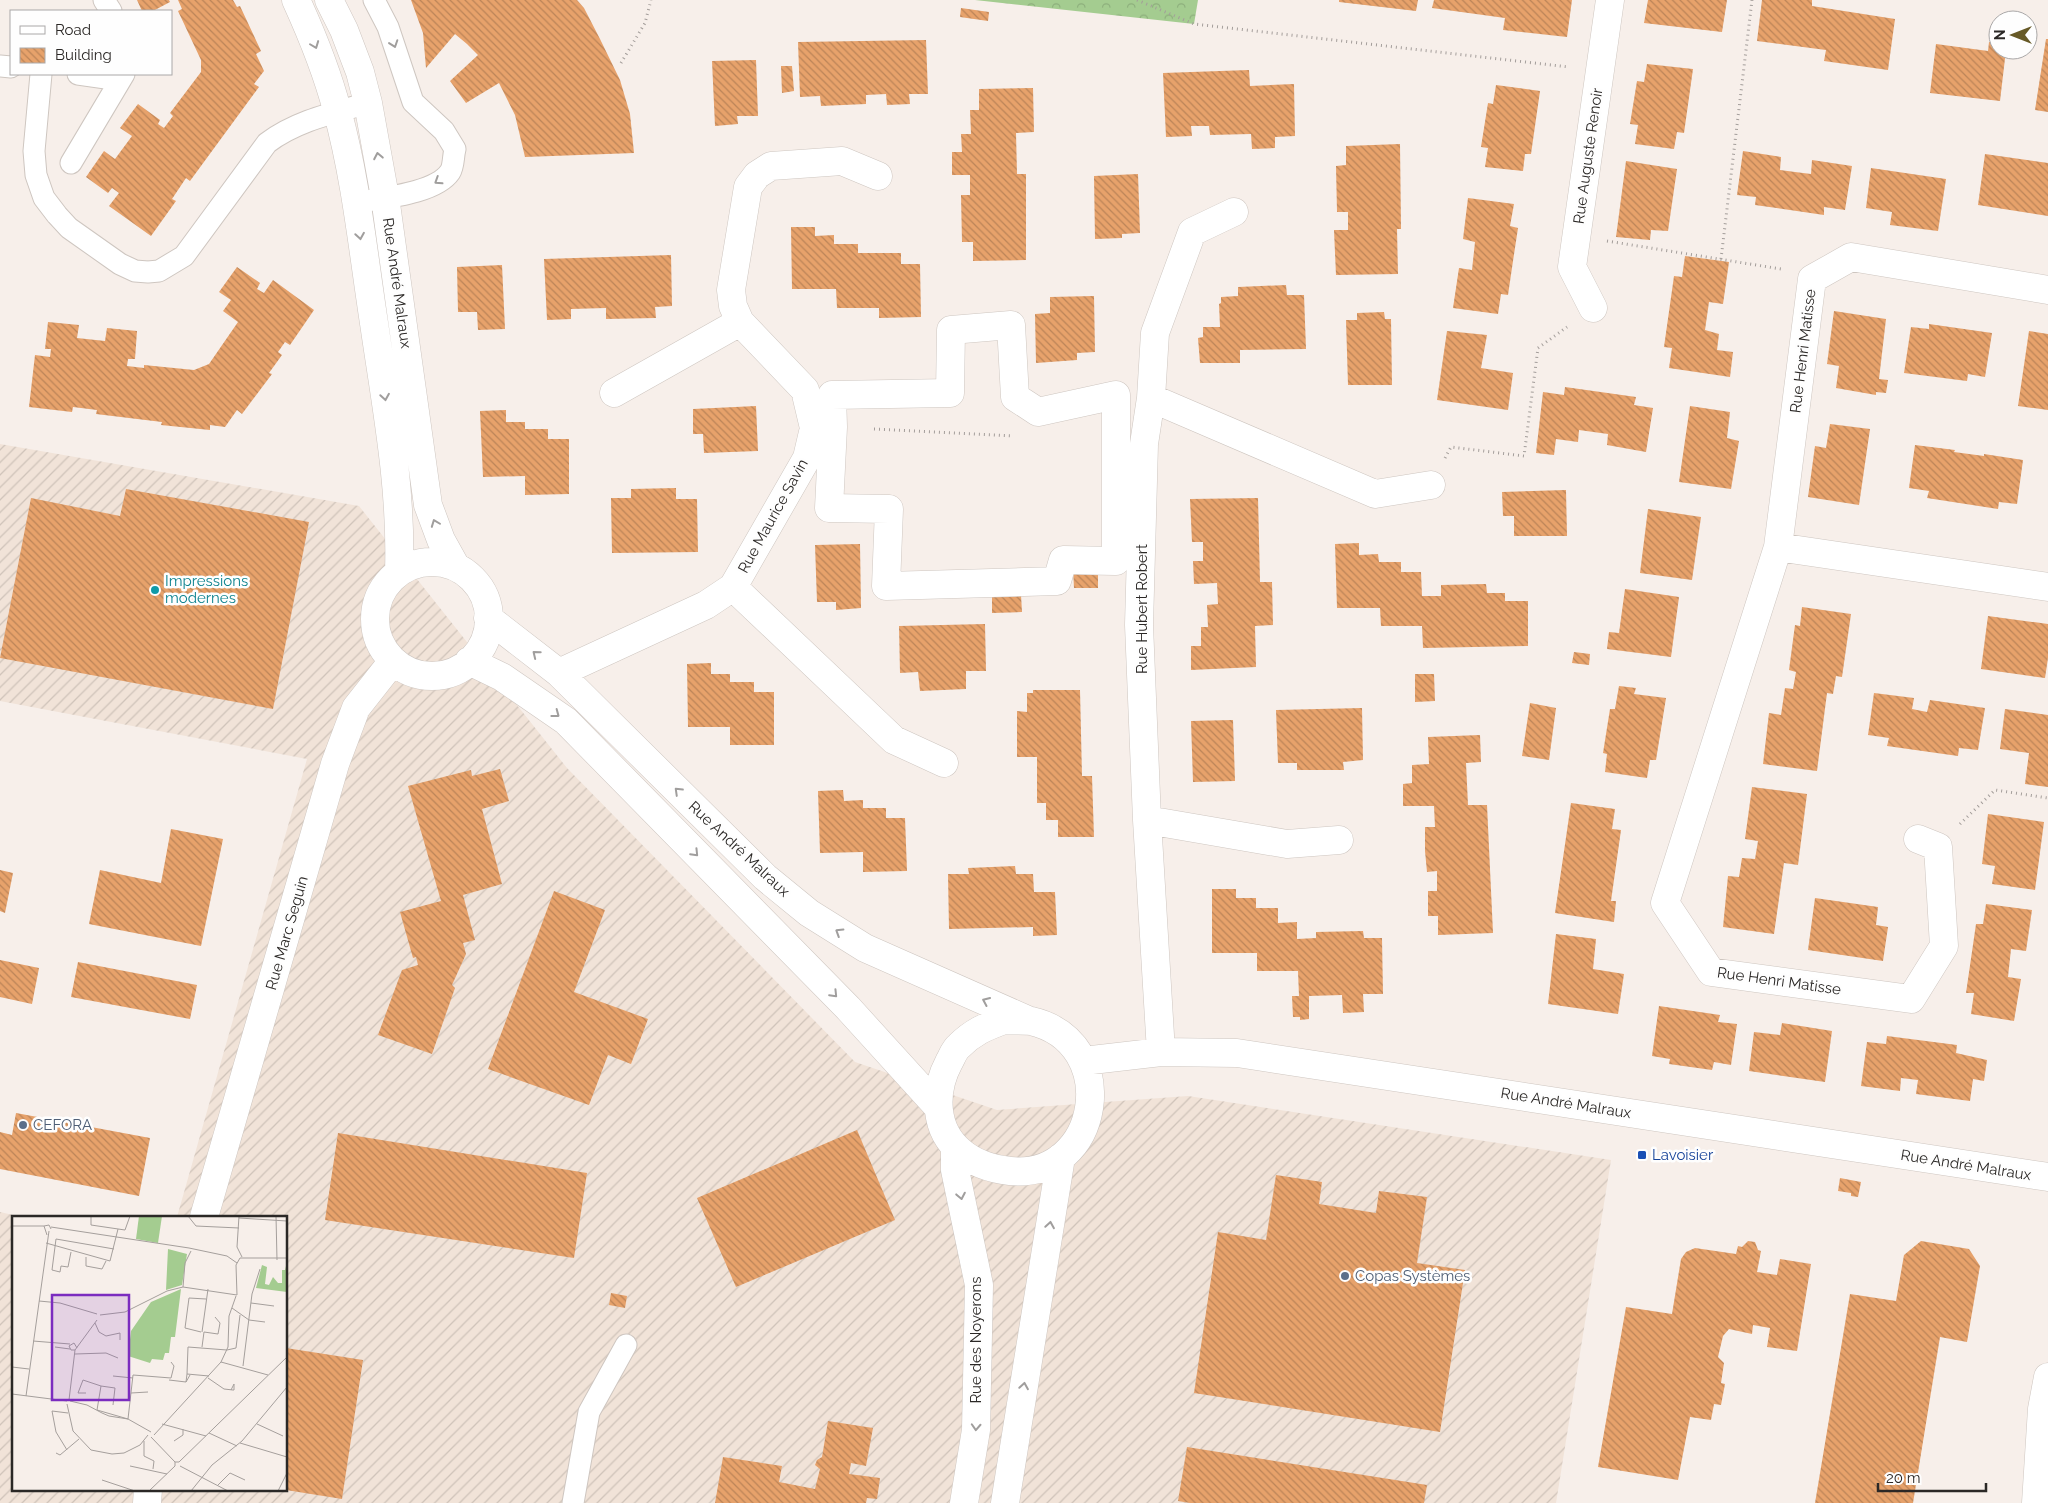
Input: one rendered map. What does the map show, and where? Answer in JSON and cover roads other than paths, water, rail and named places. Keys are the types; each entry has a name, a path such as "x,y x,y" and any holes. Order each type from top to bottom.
{"street":[{"name":"Rue André Malraux","path":"296,0 329,81 338,111 355,203 391,440 399,515 399,572"},
{"name":"Rue André Malraux","path":"329,0 344,30 360,72 368,103 385,197 428,505 442,540 456,567"},
{"name":"Rue Auguste Renoir","path":"1593,308 1572,267 1610,0"},
{"name":"Rue Maurice Savin","path":"559,673 706,605 733,587 806,458 814,428 805,390 740,322 733,306 731,290 748,187 757,175 771,166 842,161 878,176"},
{"name":"Rue Hubert Robert","path":"1161,1052 1147,820 1140,625 1144,444 1151,398 1155,332 1192,232 1234,212"},
{"name":"Rue Henri Matisse","path":"1928,843 1944,946 1911,999 1711,972 1665,903 1778,547 1812,279 1850,257 2048,290"},
{"path":"614,393 740,322"},
{"path":"1011,325 1015,397 1038,412 1116,395 1116,561 1063,560 1057,581 886,586 889,508 829,508 833,427 832,395 950,393 951,330 1011,325"},
{"path":"1151,398 1375,494 1431,485"},
{"path":"1778,547 2048,587"},
{"path":"427,561 442,562 456,567 474,580 485,597 488,618 487,634 480,649 470,661 456,671 440,676 423,675 407,671 393,661 381,645 375,625 376,605 384,586 399,572 412,565 427,561"},
{"name":"Rue Maurice Savin","path":"733,587 894,740 944,763"},
{"name":"Rue André Malraux","path":"488,618 559,673 765,877 809,913 866,948 1030,1021"},
{"name":"Rue Marc Seguin","path":"204,1216 335,764 356,708 393,661"},
{"name":"Rue André Malraux","path":"470,661 502,677 566,721 848,1008 938,1107"},
{"path":"1147,820 1287,844 1339,840"},
{"path":"1004,1020 1030,1021 1057,1032 1076,1050 1083,1061 1091,1086 1089,1113 1079,1137 1061,1157 1043,1166 1017,1172 1000,1170 971,1160 955,1148 943,1130 938,1107 942,1078 957,1048 977,1031 1004,1020"},
{"name":"Rue André Malraux","path":"1083,1061 1161,1052 1236,1053 2048,1178"},
{"name":"Rue des Noyerons","path":"955,1148 955,1170 979,1285 976,1430 964,1503"},
{"path":"1005,1503 1061,1157"},
{"path":"2036,1501 2042,1409 2048,1377"},
{"path":"2036,1501 2048,1462"},
{"path":"146,1503 148,1490"}],"lane":[{"path":"355,203 438,183 451,170 454,149 444,131 414,102 388,27 374,0"},
{"path":"41,75 34,152 36,175 44,198 69,228 120,264 135,271 158,271 184,256 267,143 293,126 368,103"},
{"path":"71,163 122,77 93,75"},
{"path":"574,1503 588,1412 626,1344"}],"place":[{"name":"Impressions modernes","path":"155,590"},
{"name":"CEFORA","path":"23,1125"},
{"name":"Lavoisier","path":"1642,1155"},
{"name":"Copas Systèmes","path":"1345,1276"}]}
